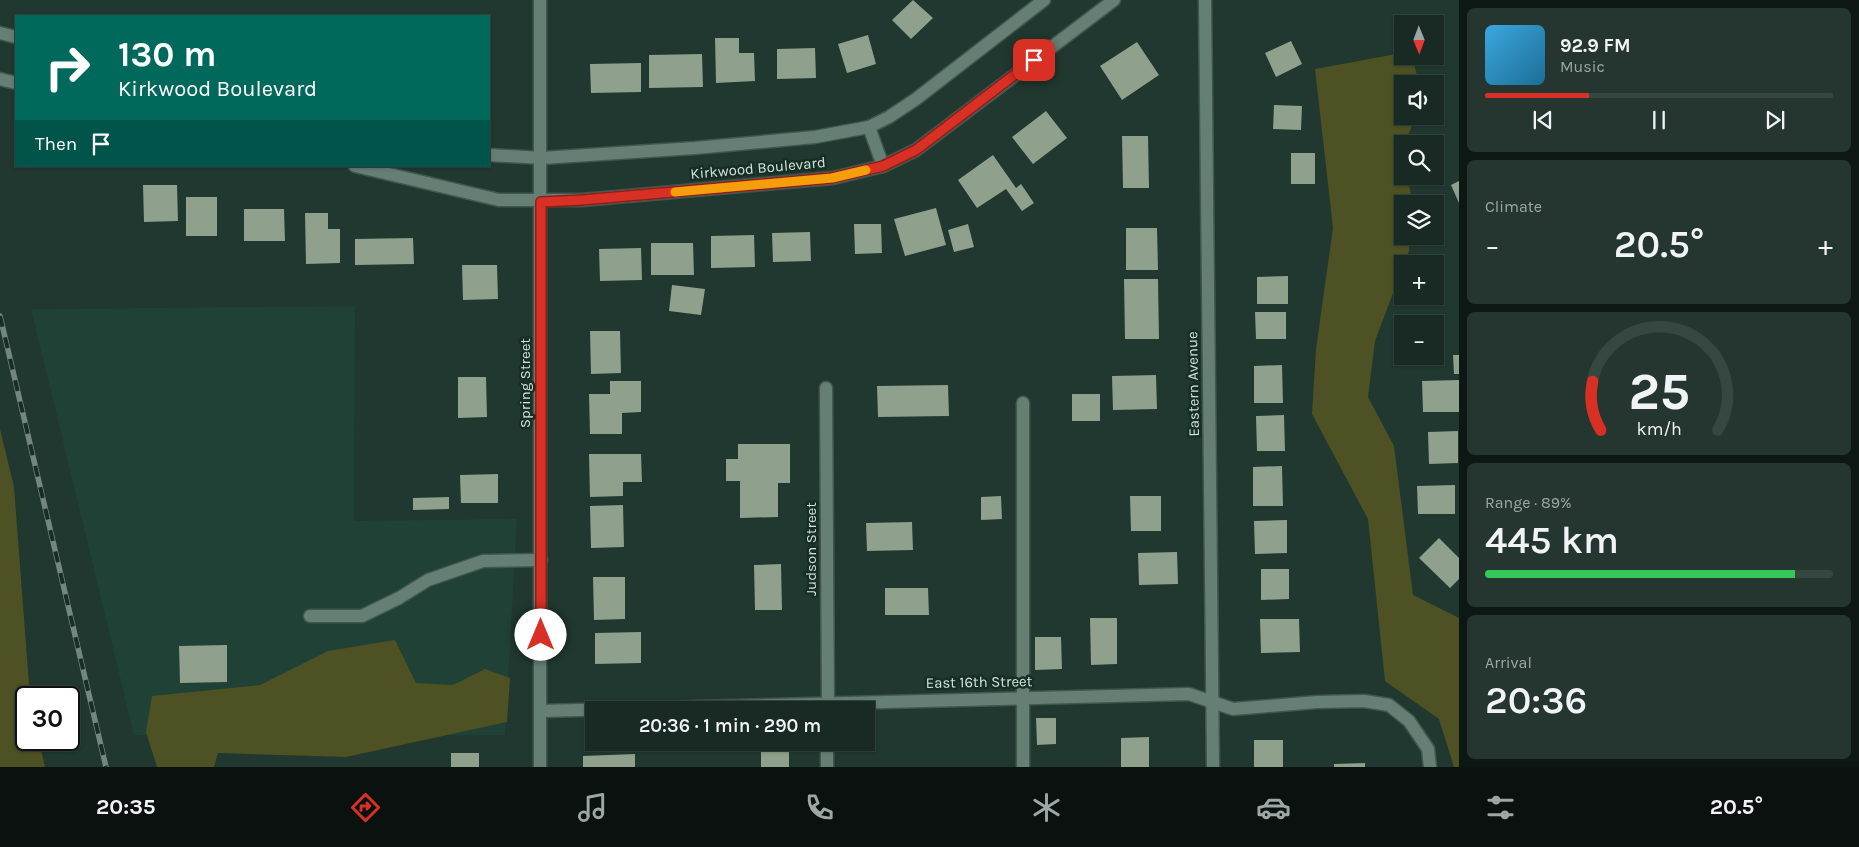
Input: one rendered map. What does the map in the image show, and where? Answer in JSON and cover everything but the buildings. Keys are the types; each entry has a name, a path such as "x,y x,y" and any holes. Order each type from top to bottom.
{"street":[{"name":"Spring Street","path":"540,0 542,158 540,767"},
{"name":"Kirkwood Boulevard","path":"490,156 542,158 815,137 869,127 916,98 1044,0"},
{"name":"Kirkwood Boulevard","path":"359,167 499,200 541,202 832,178 883,166 916,150 1114,0"},
{"name":"Eastern Avenue","path":"1205,0 1213,767"},
{"path":"0,33 15,37"},
{"path":"0,79 15,83"},
{"path":"869,127 883,166"},
{"name":"Judson Street","path":"826,388 829,701"},
{"path":"1023,403 1023,767"},
{"path":"310,616 362,616 399,598 428,580 483,561 541,560"},
{"name":"East 16th Street","path":"875,704 1023,697 1189,694 1233,709 1317,702 1364,701 1390,705 1409,721 1428,749 1430,767"},
{"name":"East 16th Street","path":"541,711 585,710"},
{"path":"826,767 827,751"}],"shaded area":[{"path":"355,306 354,521 517,519 505,735 134,735 31,309"}],"green space":[{"path":"1394,54 1394,65 1414,65 1417,75 1394,75 1394,125 1412,125 1408,135 1394,135 1394,185 1409,185 1411,195 1394,195 1394,245 1409,245 1409,251 1407,255 1394,255 1394,291 1375,341 1368,397 1394,446 1413,595 1459,618 1459,767 1454,767 1439,719 1385,681 1368,519 1312,414 1316,349 1333,228 1315,69"},
{"path":"0,429 14,487 29,686 15,686 15,751 41,751 45,767 0,767"},
{"path":"395,640 416,683 453,685 485,669 510,678 507,722 346,757 218,753 214,767 157,767 146,732 152,696 260,685 328,651"}],"railway":[{"path":"0,316 106,767"}],"slow traffic":[{"path":"675,192 832,178 866,170"}],"route":[{"path":"541,635 541,202 832,178 883,166 916,150 1034,60"}]}
